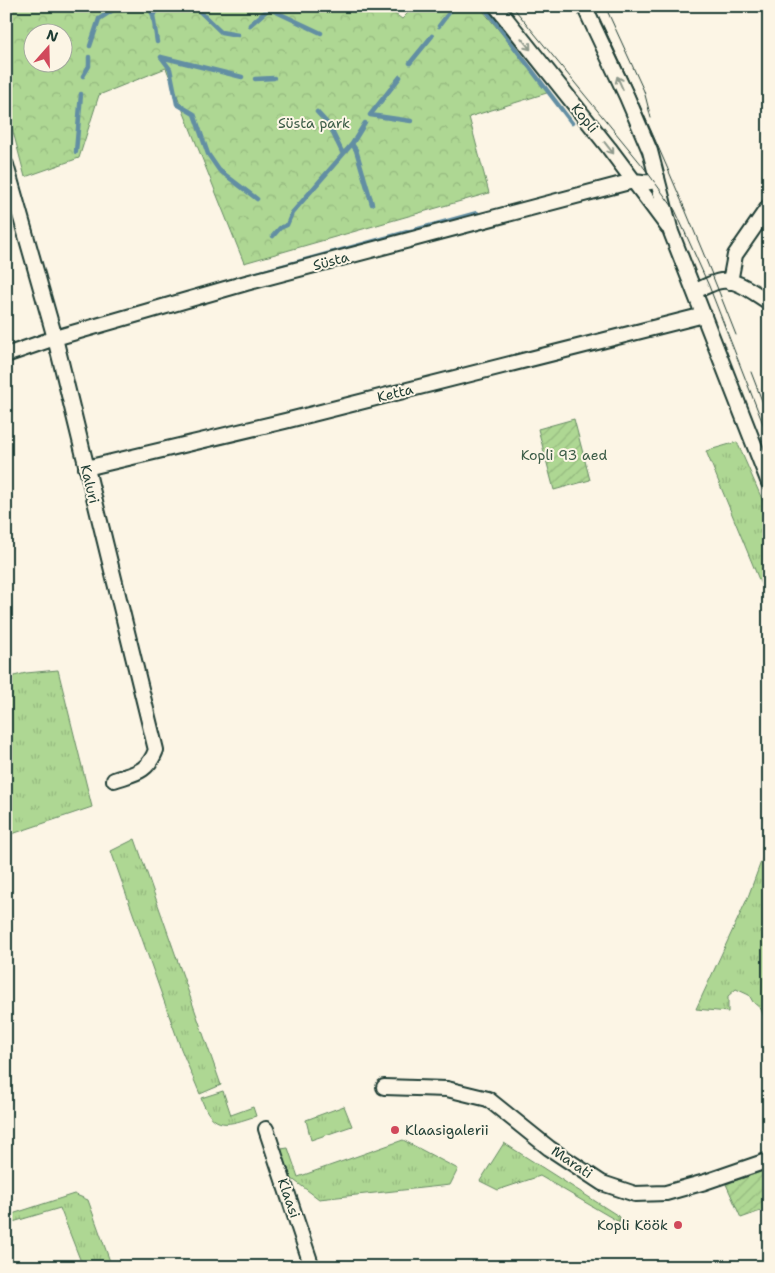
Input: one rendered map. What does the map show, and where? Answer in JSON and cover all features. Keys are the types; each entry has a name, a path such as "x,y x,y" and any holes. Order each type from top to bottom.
{"street":[{"name":"Kopli","path":"496,6 614,154 671,232"},
{"name":"Kopli","path":"584,6 650,151 671,232 769,483"},
{"name":"Kaluri","path":"6,165 55,338 156,750 152,760 146,767 138,772 114,780"},
{"name":"Süsta","path":"6,355 55,338 246,283 633,181 650,183 655,181 657,177"},
{"path":"730,282 735,255 769,206"},
{"path":"695,291 721,281 730,282 743,286 769,302"},
{"name":"Ketta","path":"86,468 280,422 704,315"},
{"name":"Marati","path":"384,1087 447,1090 488,1099 549,1148 602,1183 635,1194 666,1193 769,1160"},
{"name":"Klaasi","path":"266,1129 312,1267"}],"green space":[{"name":"Süsta park","path":"9,6 384,6 402,19 415,6 479,6 550,92 469,117 489,193 244,263 166,68 99,95 79,158 25,177 6,105 6,8"},
{"name":"Kopli 93 aed","path":"574,419 590,480 554,490 538,429"},
{"path":"737,442 769,515 769,604 706,451"},
{"path":"58,670 92,807 6,836 6,678 26,673"},
{"path":"135,839 221,1085 200,1094 181,1049 111,851"},
{"path":"769,840 769,1030 761,1009 753,1002 749,995 736,989 728,996 728,1012 696,1009 748,897"},
{"path":"223,1091 231,1115 253,1107 256,1116 229,1123 216,1121 206,1109 201,1098"},
{"path":"344,1106 352,1126 311,1140 306,1120"},
{"path":"403,1140 458,1169 450,1185 319,1199 291,1178 281,1149 288,1148 298,1177"},
{"path":"504,1143 620,1217 619,1222 540,1176 498,1190 480,1181"},
{"path":"769,1169 769,1208 741,1218 726,1184"},
{"path":"74,1194 88,1200 112,1267 83,1267 60,1208 6,1224 6,1216"}],"waterway":[{"path":"90,46 99,19 119,6"},
{"path":"148,6 153,15 157,42"},
{"path":"153,15 162,6"},
{"path":"194,6 221,32 238,35"},
{"path":"250,25 272,6"},
{"path":"439,26 454,6"},
{"path":"483,6 572,123"},
{"path":"270,9 321,33"},
{"path":"410,63 432,36"},
{"path":"83,76 89,66 89,57"},
{"path":"161,57 170,69 177,104 194,114 208,154 219,170 257,199"},
{"path":"161,57 242,77"},
{"path":"400,77 370,115 411,121"},
{"path":"255,79 274,78"},
{"path":"76,152 81,94"},
{"path":"317,112 329,125 343,154"},
{"path":"273,236 280,228 287,225 292,213 352,144 365,123"},
{"path":"352,144 356,150 372,204"},
{"path":"254,274 477,213"}],"tram line":[{"path":"512,6 642,165 675,210 709,286 769,439"},
{"path":"594,6 668,169 736,335"},
{"path":"605,6 644,91 651,118"},
{"path":"751,372 769,419"}],"place":[{"name":"Klaasigalerii","path":"395,1130"},
{"name":"Kopli Köök","path":"678,1225"}]}
